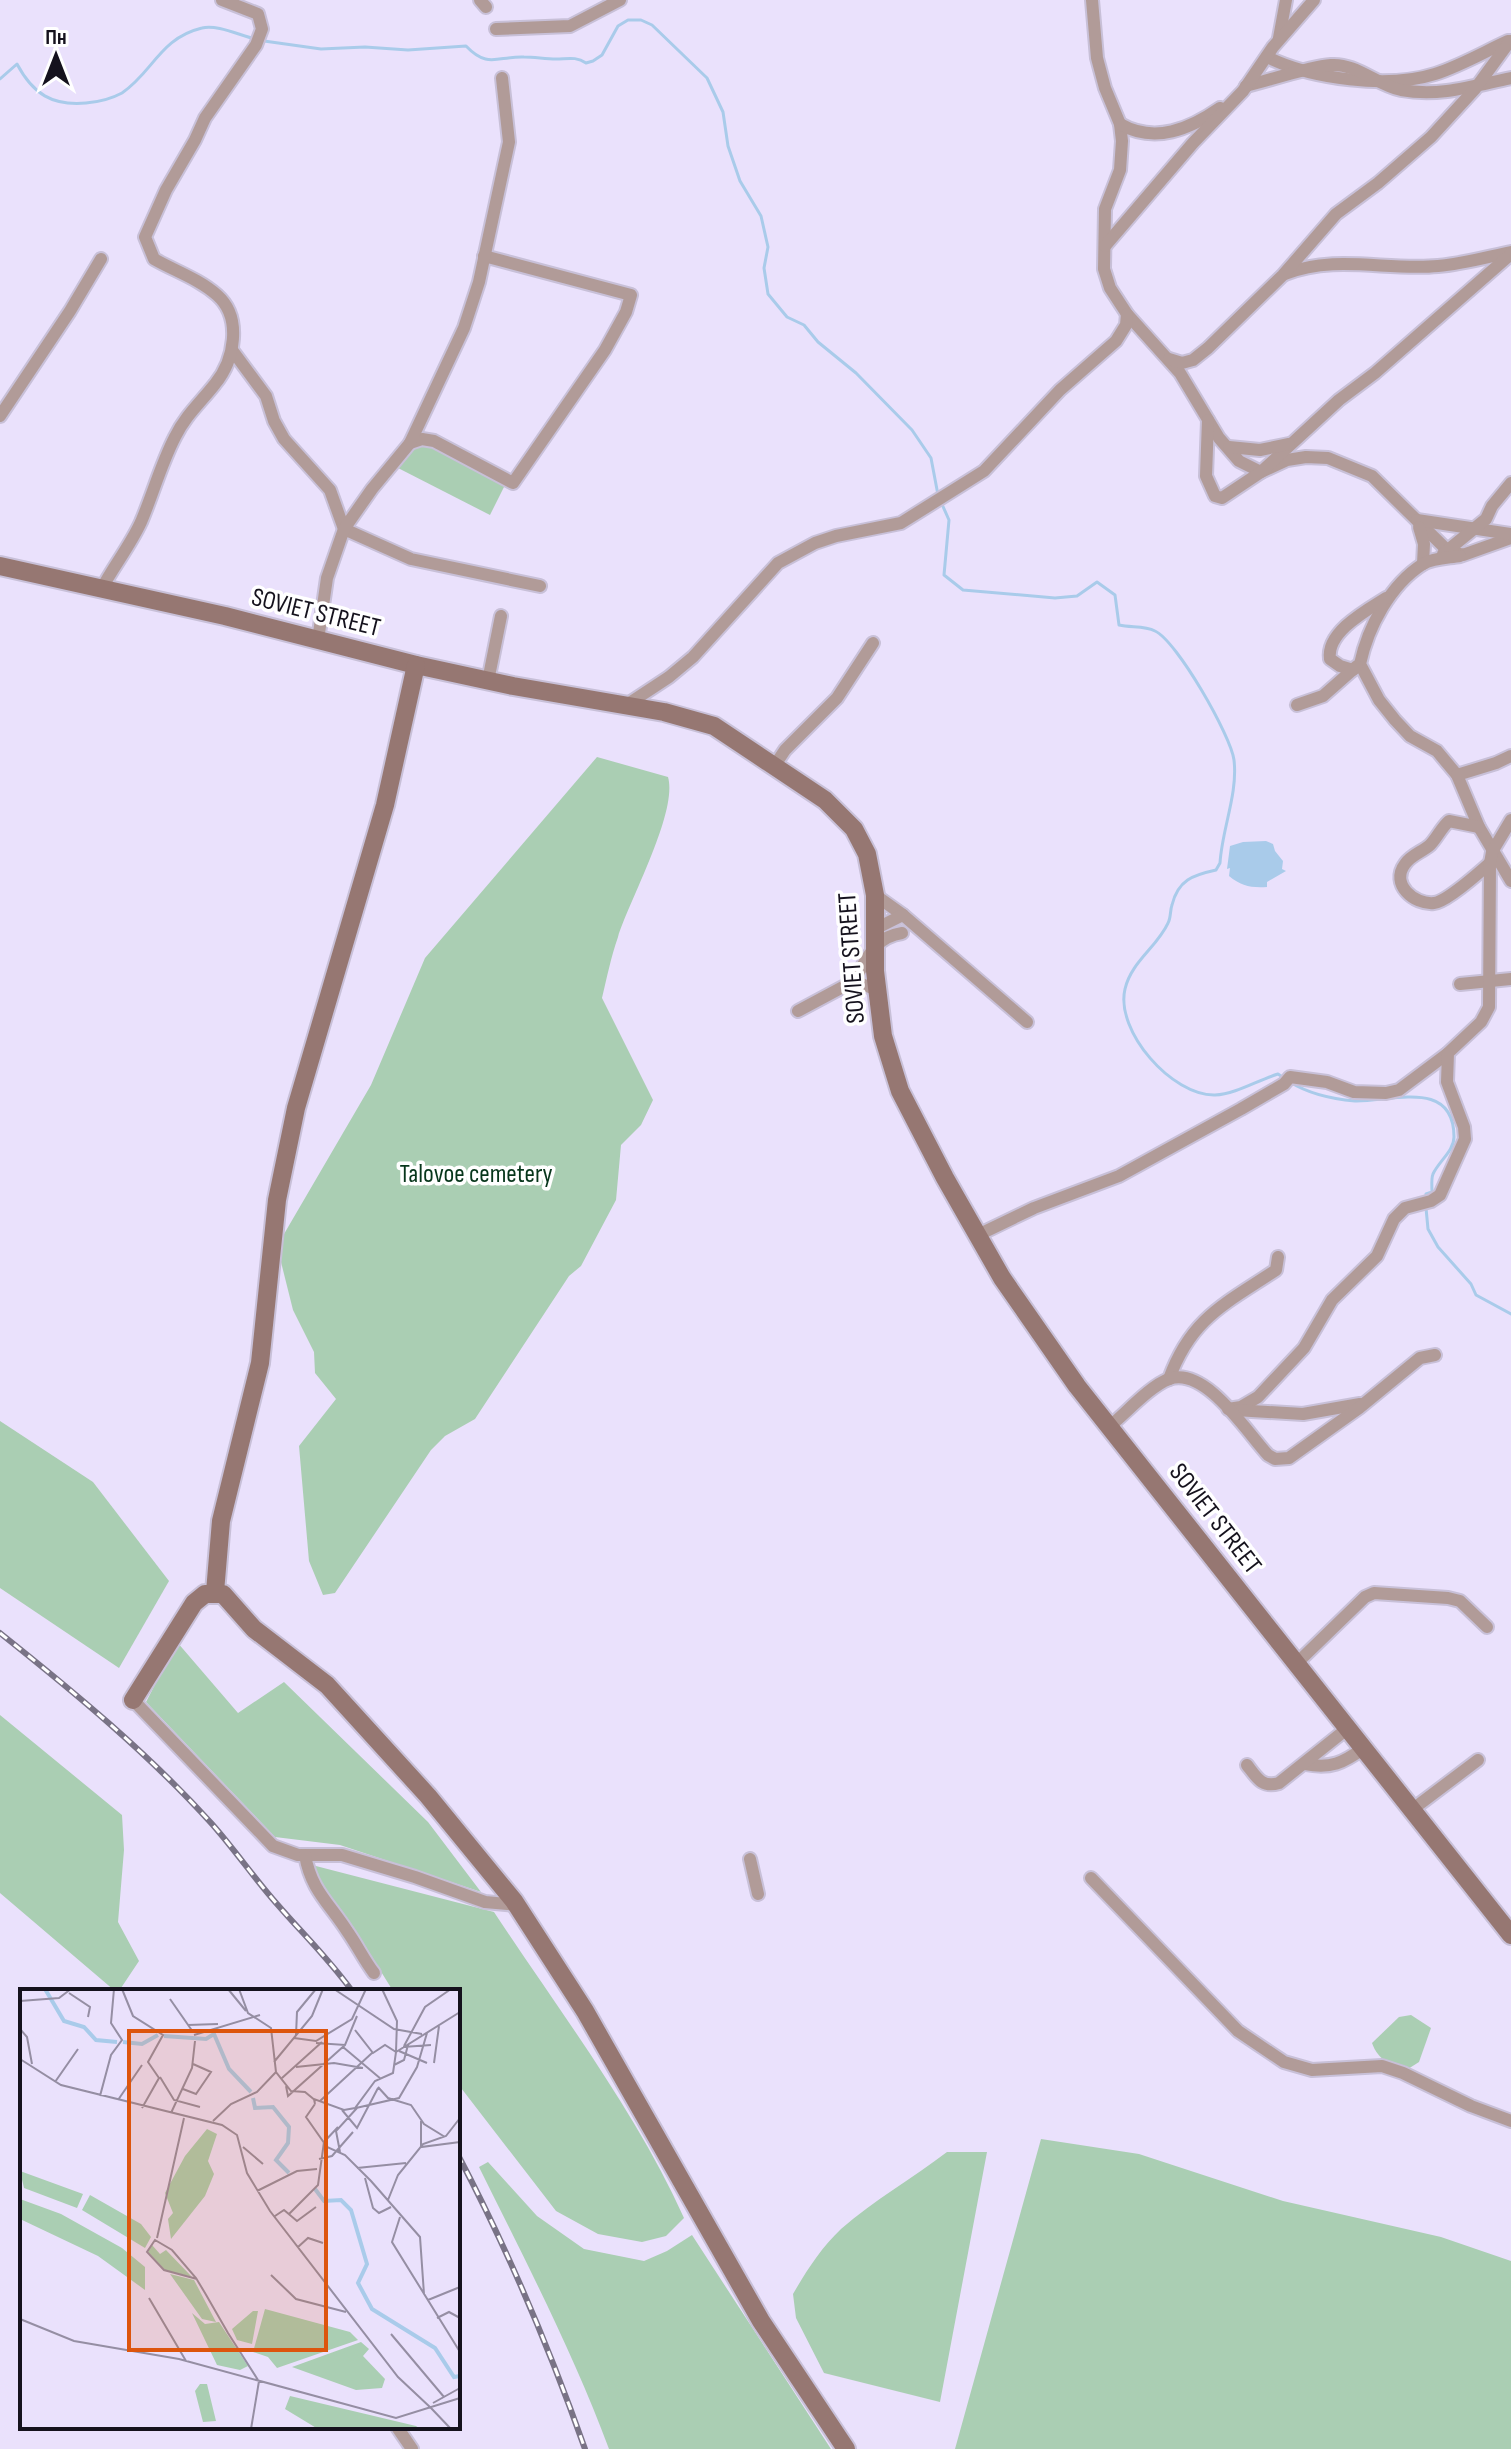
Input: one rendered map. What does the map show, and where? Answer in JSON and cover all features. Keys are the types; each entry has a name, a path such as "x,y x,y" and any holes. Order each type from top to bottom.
{"main road":[{"name":"SOVIET STREET","path":"0,566 225,616 416,665 664,712 714,726 825,800 854,829 867,854 875,895 877,990 883,1036 900,1091 1002,1278 1077,1386 1511,1935"},
{"path":"215,1592 221,1521 260,1363 277,1200 296,1108 385,805 416,665"},
{"path":"133,1700 194,1603 205,1594 215,1592 223,1594 254,1629 327,1685 428,1796 517,1905 591,2021 761,2321 846,2449"}],"street":[{"path":"222,0 258,14 259,38 205,118 166,190 145,237 154,259 220,297 234,339 232,350 235,363 266,396 284,439 330,490 344,529 411,559 540,586"},
{"path":"496,29 570,26 620,0"},
{"path":"1092,0 1097,58 1120,124 1122,154 1120,170 1105,209 1104,269 1110,288 1127,314 1169,359 1196,397 1219,438 1239,461 1261,472"},
{"path":"1279,41 1286,0"},
{"path":"1105,246 1193,143 1245,89 1279,41 1314,0"},
{"path":"1267,57 1303,72 1377,81 1413,79 1435,74 1510,40"},
{"path":"1169,359 1182,363 1193,360 1283,275 1336,214 1415,152 1475,89 1510,40"},
{"path":"1120,124 1132,131 1157,134 1183,129 1205,118 1245,89 1303,72"},
{"path":"318,640 327,578 344,529 410,443 464,328 484,256 509,142 502,78"},
{"path":"1377,81 1402,90 1432,92 1475,89 1511,78"},
{"path":"1283,275 1302,267 1324,264 1438,266 1511,253"},
{"path":"1208,420 1206,476 1215,496 1222,498 1261,472 1511,253"},
{"path":"410,443 422,439 434,441 513,483 605,350 626,312 631,295 484,256"},
{"path":"0,416 101,259"},
{"path":"625,706 693,657 778,563 815,543 836,536 901,523 984,471 1060,390 1116,341 1126,325 1127,314"},
{"path":"1116,341 1147,336"},
{"path":"101,590 141,522 175,436 186,417 235,363"},
{"path":"1229,447 1260,450 1290,444"},
{"path":"1261,472 1287,460 1306,457 1328,458 1372,476 1417,520 1442,554"},
{"path":"1356,667 1340,666 1330,659 1329,649 1335,638 1392,594 1423,564 1475,531 1511,483"},
{"path":"1417,520 1511,536"},
{"path":"1417,520 1424,544 1423,564"},
{"path":"1442,554 1463,555 1511,536"},
{"path":"1297,705 1323,696 1356,667 1376,616 1392,594"},
{"path":"488,681 501,616"},
{"path":"775,765 785,750 837,698 873,643"},
{"path":"1356,667 1395,720 1410,736 1437,751 1457,775 1491,858 1511,881"},
{"path":"1457,775 1511,756"},
{"path":"1479,827 1449,821 1431,844 1403,865 1399,880 1405,892 1419,901 1435,903 1449,898 1491,858 1511,820"},
{"path":"978,1235 1034,1208 1119,1176 1287,1080 1327,1082 1354,1092 1386,1093 1406,1086 1481,1022 1489,1007 1491,858"},
{"path":"875,895 903,915 1027,1022"},
{"path":"798,1011 854,981 875,936 903,915"},
{"path":"875,936 902,933"},
{"path":"1460,984 1511,979"},
{"path":"854,981 877,990"},
{"path":"1228,1409 1241,1407 1258,1397 1304,1348 1332,1300 1377,1256 1394,1219 1405,1208 1440,1195 1447,1184 1465,1139 1464,1127 1447,1082 1448,1053"},
{"path":"1110,1426 1169,1379 1201,1321 1276,1270 1278,1257"},
{"path":"1169,1379 1186,1377 1204,1384 1268,1455 1275,1459 1289,1458 1366,1403 1420,1358 1435,1355"},
{"path":"1228,1409 1303,1414 1366,1403"},
{"path":"1297,1663 1365,1597 1374,1593 1460,1601 1487,1627"},
{"path":"133,1700 264,1839 285,1850 305,1855 342,1855 485,1902 517,1905"},
{"path":"1247,1765 1261,1783 1270,1786 1279,1783 1348,1728"},
{"path":"1305,1764 1337,1766 1364,1748"},
{"path":"1413,1809 1478,1760"},
{"path":"305,1855 313,1883 323,1901 347,1930 374,1973"},
{"path":"750,1859 758,1894"},
{"path":"1091,1878 1238,2031 1284,2062 1312,2070 1382,2066 1511,2121"},
{"path":"398,2429 412,2449"}],"green space":[{"path":"432,444 506,483 490,515 398,468 413,446"},
{"name":"Talovoe cemetery","path":"597,757 668,777 669,792 660,833 618,937 602,998 653,1100 641,1125 621,1145 616,1200 581,1266 569,1276 475,1419 445,1436 431,1450 335,1593 323,1595 309,1561 299,1446 336,1399 315,1373 314,1352 293,1310 277,1246 371,1085 425,958"},
{"path":"0,1421 93,1482 169,1581 119,1668 0,1588"},
{"path":"177,1642 238,1713 284,1682 428,1822 481,1892 340,1845 275,1837 146,1702"},
{"path":"0,1715 122,1815 124,1850 118,1922 139,1961 120,1989 113,1989 0,1893"},
{"path":"312,1865 494,1912 620,2101 684,2218 666,2236 642,2242 598,2234 556,2211 460,2087 460,1989 392,1989 359,1936 320,1884"},
{"path":"1411,2015 1431,2028 1419,2062 1408,2069 1386,2061 1372,2043 1399,2017"},
{"path":"1041,2139 1139,2154 1283,2201 1441,2237 1511,2261 1511,2449 955,2449"},
{"path":"947,2152 987,2152 940,2402 824,2373 796,2318 793,2294 815,2260 841,2229"},
{"path":"488,2162 537,2216 584,2249 644,2261 692,2235 831,2449 609,2449 564,2342 479,2167"}],"water":[{"path":"1266,841 1273,844 1283,861 1282,869 1286,871 1267,882 1267,887 1246,886 1229,876 1230,846"}],"waterway":[{"path":"264,41 321,49 365,47 408,50 466,46 481,57 493,60 515,57 571,58 586,63 602,55 618,26 628,20 641,20 652,25 707,78 723,112 728,146 740,181 761,216 768,247 764,268 768,294 787,317 804,325 818,342 856,373 912,430 931,458 938,495"},
{"path":"0,79 17,64 30,83 53,100 95,102 109,99 133,85 166,47 188,33 208,27 256,39"},
{"path":"941,502 949,520 944,575 963,590 1055,598 1077,596 1097,582 1115,595 1119,625 1151,629 1165,638 1202,690 1234,760 1234,786 1220,863 1216,870 1182,884 1163,932 1128,979 1124,1006 1129,1023 1150,1058 1181,1085 1215,1095 1278,1074 1284,1078"},
{"path":"1290,1082 1313,1093 1338,1099 1355,1101 1418,1097 1444,1107 1451,1119 1454,1137 1449,1151 1433,1174 1432,1192 1426,1194 1426,1200"},
{"path":"1426,1208 1428,1229 1438,1247 1471,1284 1476,1295 1511,1314"}],"railway":[{"path":"0,1633 110,1724 188,1798 350,1989"},
{"path":"460,2159 527,2299 585,2449"}]}
